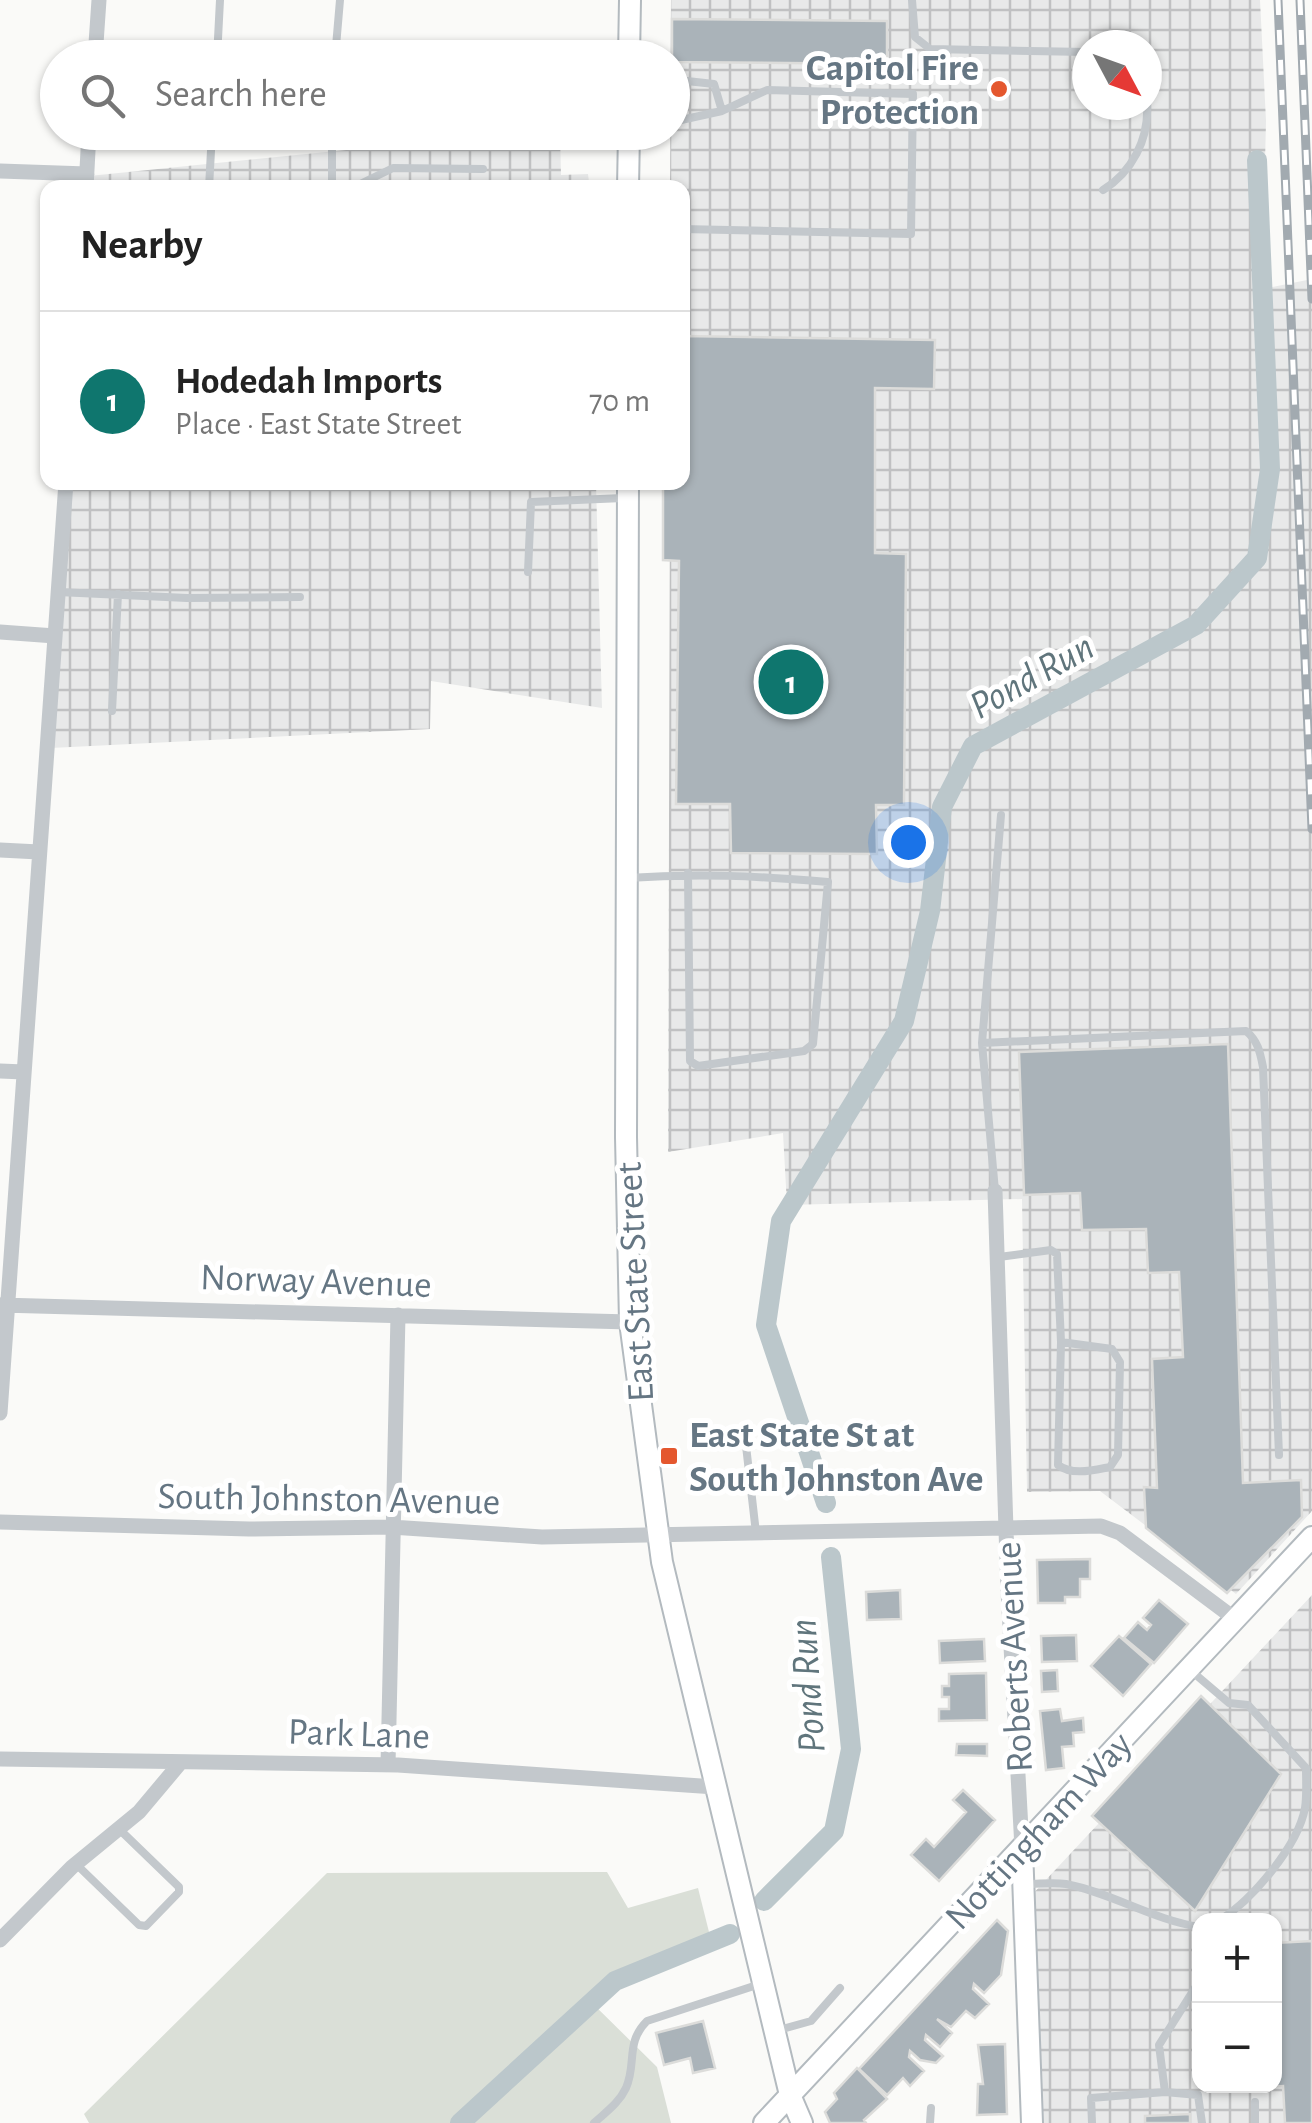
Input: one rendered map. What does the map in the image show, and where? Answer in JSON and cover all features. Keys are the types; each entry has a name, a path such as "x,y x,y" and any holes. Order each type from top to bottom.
{"street":[{"path":"96,40 99,0"},
{"path":"630,0 630,40"},
{"path":"86,180 89,150"},
{"path":"628,180 629,150"},
{"path":"0,170 78,180"},
{"path":"0,1413 4,1305 65,490"},
{"name":"East State Street","path":"628,490 630,1322 657,1536 790,2095 802,2123"},
{"path":"0,632 55,636"},
{"path":"0,850 39,852"},
{"path":"0,1071 24,1072"},
{"name":"Roberts Avenue","path":"995,1191 1032,2123"},
{"name":"Norway Avenue","path":"4,1305 630,1322"},
{"path":"388,1765 398,1315"},
{"name":"South Johnston Avenue","path":"0,1522 250,1529 391,1527 542,1537 1101,1526 1120,1533 1235,1619"},
{"name":"Nottingham Way","path":"764,2123 1312,1537"},
{"name":"Park Lane","path":"0,1760 388,1765 715,1787"},
{"path":"0,1940 76,1864 138,1812 181,1762"}],"lane":[{"path":"218,40 220,0"},
{"path":"337,40 340,0"},
{"path":"912,0 915,37 930,49 1072,52"},
{"path":"690,81 714,84 722,111"},
{"path":"690,118 722,111 767,90 913,94 912,234 690,229"},
{"path":"1103,190 1128,170 1144,134 1145,120"},
{"path":"209,180 211,150"},
{"path":"332,150 332,180"},
{"path":"368,180 393,168 483,170"},
{"path":"528,572 531,502 628,490"},
{"path":"58,592 300,597"},
{"path":"112,711 118,594"},
{"path":"995,1191 982,1043 1001,815"},
{"path":"627,878 688,873 728,873 828,882 812,1044 804,1052 698,1066 690,1061 688,873"},
{"path":"982,1043 1246,1031 1252,1036 1259,1046 1262,1067 1279,1455"},
{"path":"999,1257 1051,1250 1057,1254 1058,1464 1064,1469 1087,1471 1110,1467 1118,1454 1120,1362 1112,1349 1060,1345"},
{"path":"745,1437 756,1533"},
{"path":"1189,1669 1229,1703 1248,1704 1306,1768 1305,1810 1282,1858 1229,1913"},
{"path":"76,1864 138,1925 146,1926 179,1892 178,1886 119,1829"},
{"path":"1022,1884 1061,1883 1093,1890 1192,1926"},
{"path":"594,2123 618,2101 628,2084 635,2034 647,2021 764,1983"},
{"path":"775,2031 811,2021 840,1988"},
{"path":"1165,2092 1159,2045 1192,1993"},
{"path":"1092,2123 1091,2098 1165,2092 1198,2095 1202,2123"},
{"path":"1255,2102 1255,2123"},
{"path":"930,2123 931,2108"}],"shaded area":[{"path":"671,0 1260,0 1266,121 1262,289 1312,279 1312,1511 1236,1594 1100,1491 1027,1492 1022,1199 787,1205 783,1133 668,1152 670,490 690,490 690,180 670,180 670,150 690,150 690,40 671,40"},
{"path":"346,150 560,150 561,175 588,174 588,180 89,180 89,176"},
{"path":"68,490 596,490 602,708 431,681 430,729 51,748"},
{"path":"1312,1595 1312,2123 1035,2123 1029,1898"},
{"path":"607,1872 628,1908 698,1888 712,1944 586,1997 657,2067 671,2123 89,2123 84,2114 327,1873"}],"building":[{"path":"672,19 887,21 887,64 690,62 690,40 672,40"},
{"path":"690,336 935,340 934,389 875,388 875,553 906,554 904,805 876,805 877,854 731,853 730,804 676,804 679,561 663,560 663,490 690,490"},
{"path":"1228,1044 1243,1483 1301,1480 1302,1517 1227,1593 1146,1528 1144,1487 1157,1488 1152,1359 1183,1357 1179,1272 1148,1273 1146,1229 1082,1230 1080,1193 1024,1195 1019,1052"},
{"path":"1090,1559 1090,1579 1080,1579 1080,1597 1065,1597 1065,1603 1038,1603 1037,1560"},
{"path":"900,1590 901,1619 867,1620 866,1592"},
{"path":"1159,1600 1188,1624 1154,1663 1124,1638 1138,1622 1147,1630 1151,1625 1143,1618"},
{"path":"1076,1635 1077,1661 1042,1662 1041,1636"},
{"path":"1119,1636 1151,1664 1123,1696 1091,1666"},
{"path":"984,1639 985,1661 940,1663 939,1641"},
{"path":"1057,1670 1058,1691 1042,1692 1041,1671"},
{"path":"986,1673 987,1720 939,1721 939,1709 949,1709 949,1697 942,1697 942,1686 949,1686 949,1674"},
{"path":"1201,1696 1281,1774 1195,1911 1092,1816"},
{"path":"1060,1709 1062,1721 1083,1718 1084,1732 1073,1733 1074,1746 1062,1747 1064,1768 1046,1770 1040,1711"},
{"path":"957,1744 987,1744 987,1756 956,1755"},
{"path":"963,1790 995,1820 939,1881 911,1855 926,1839 934,1847 966,1812 953,1800"},
{"path":"997,1920 1008,1931 1001,1975 984,1993 974,1984 973,1989 989,2004 975,2018 966,2011 951,2027 937,2019 952,2033 940,2047 926,2035 925,2040 943,2056 936,2063 920,2060 910,2051 909,2057 924,2071 910,2086 903,2078 887,2095 859,2069"},
{"path":"1312,1941 1312,2123 1285,2123 1282,1943"},
{"path":"703,2021 715,2068 693,2073 690,2058 664,2065 656,2033"},
{"path":"1005,2044 1007,2114 977,2115 978,2084 983,2084 978,2045"},
{"path":"857,2068 887,2099 864,2120 866,2123 830,2123 825,2112 837,2099 834,2093"},
{"path":"1190,2114 1190,2123 1145,2123 1145,2116"}],"waterway":[{"name":"Pond Run","path":"826,1503 766,1325 781,1221 904,1021 930,911 942,807 973,746 1196,625 1257,558 1270,469 1257,160"},
{"name":"Pond Run","path":"764,1901 834,1831 851,1749 831,1557"},
{"name":"Pond Run","path":"460,2123 615,1981 730,1934"}],"railway":[{"path":"1278,0 1312,829"},
{"path":"1300,0 1312,299"}],"place":[{"name":"Capitol Fire Protection","path":"999,89"},
{"name":"Hodedah Imports","path":"791,682"},
{"name":"East State St at South Johnston Ave","path":"669,1456"}]}
